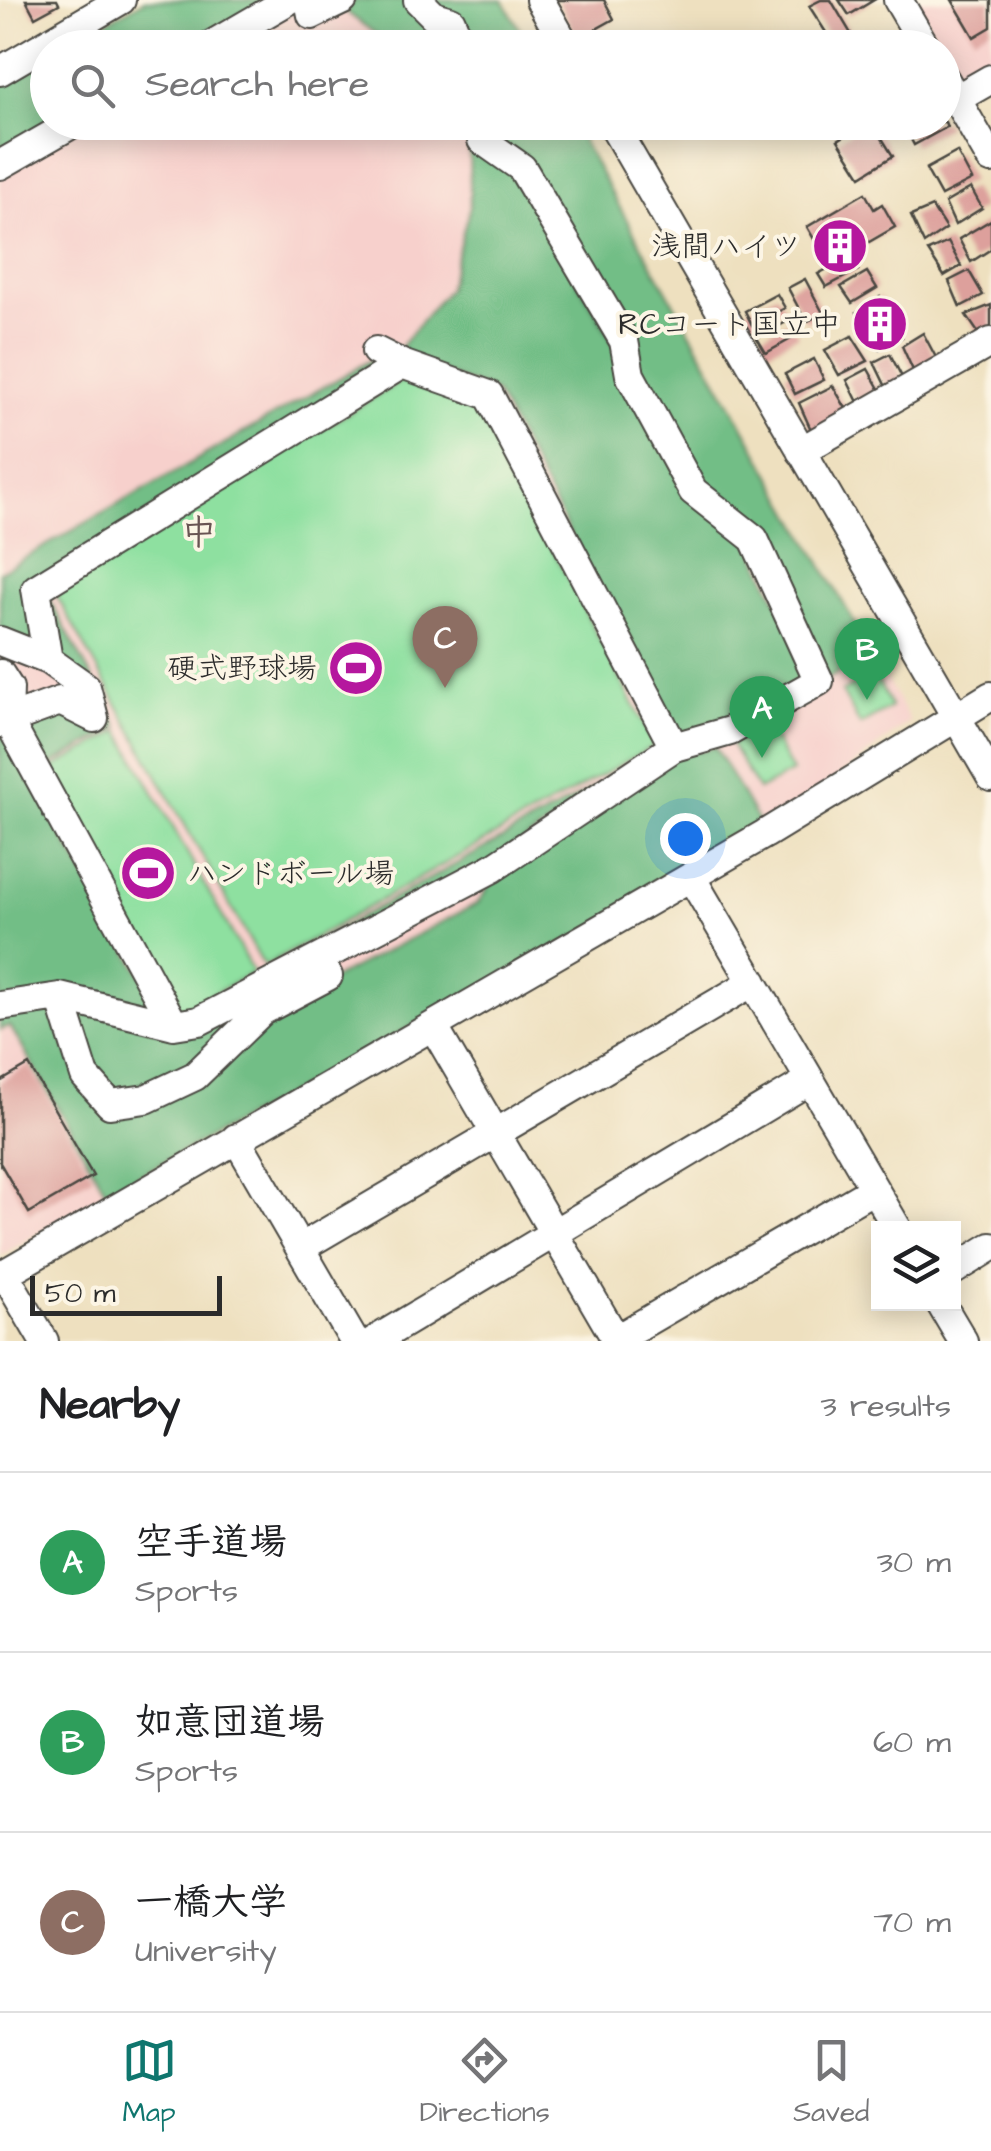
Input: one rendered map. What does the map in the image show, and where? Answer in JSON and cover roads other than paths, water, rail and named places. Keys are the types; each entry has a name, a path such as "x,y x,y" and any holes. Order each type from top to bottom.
{"street":[{"path":"70,30 122,0"},
{"path":"238,30 290,0"},
{"path":"309,0 312,14 343,0"},
{"path":"418,0 434,16 451,21 455,30"},
{"path":"540,0 557,30"},
{"path":"898,0 916,30"},
{"path":"0,71 30,54"},
{"path":"961,86 991,79"},
{"path":"961,108 991,159"},
{"path":"0,165 44,140"},
{"path":"0,1006 60,998 174,1024 199,1021 493,868 674,747 730,731 819,680 754,539 693,491 630,375 624,341 522,168 482,140"},
{"path":"621,140 991,777"},
{"path":"801,451 991,342"},
{"path":"376,351 489,396 674,747"},
{"path":"48,660 36,588 402,364"},
{"path":"0,641 48,660 86,687 94,718 60,701 4,721"},
{"path":"0,674 9,688 4,721 174,1024"},
{"path":"44,1341 2,1274 691,876 991,696"},
{"path":"60,998 85,1076 110,1104 146,1099 195,1076 262,1010 474,898 493,868"},
{"path":"691,876 893,1221"},
{"path":"300,1248 753,982"},
{"path":"433,1026 616,1340 874,1189"},
{"path":"374,1341 810,1080"},
{"path":"236,1138 354,1341"},
{"path":"961,1266 991,1247"},
{"path":"945,1311 963,1341"}],"place":[{"name":"浅間ハイツ","path":"840,246"},
{"name":"RCコート国立中","path":"880,324"},
{"name":"硬式野球場","path":"356,668"},
{"name":"一橋大学","path":"445,688"},
{"name":"如意団道場","path":"867,700"},
{"name":"空手道場","path":"762,758"},
{"name":"ハンドボール場","path":"148,873"}],"district":[{"name":"中","path":"199,532"}]}
